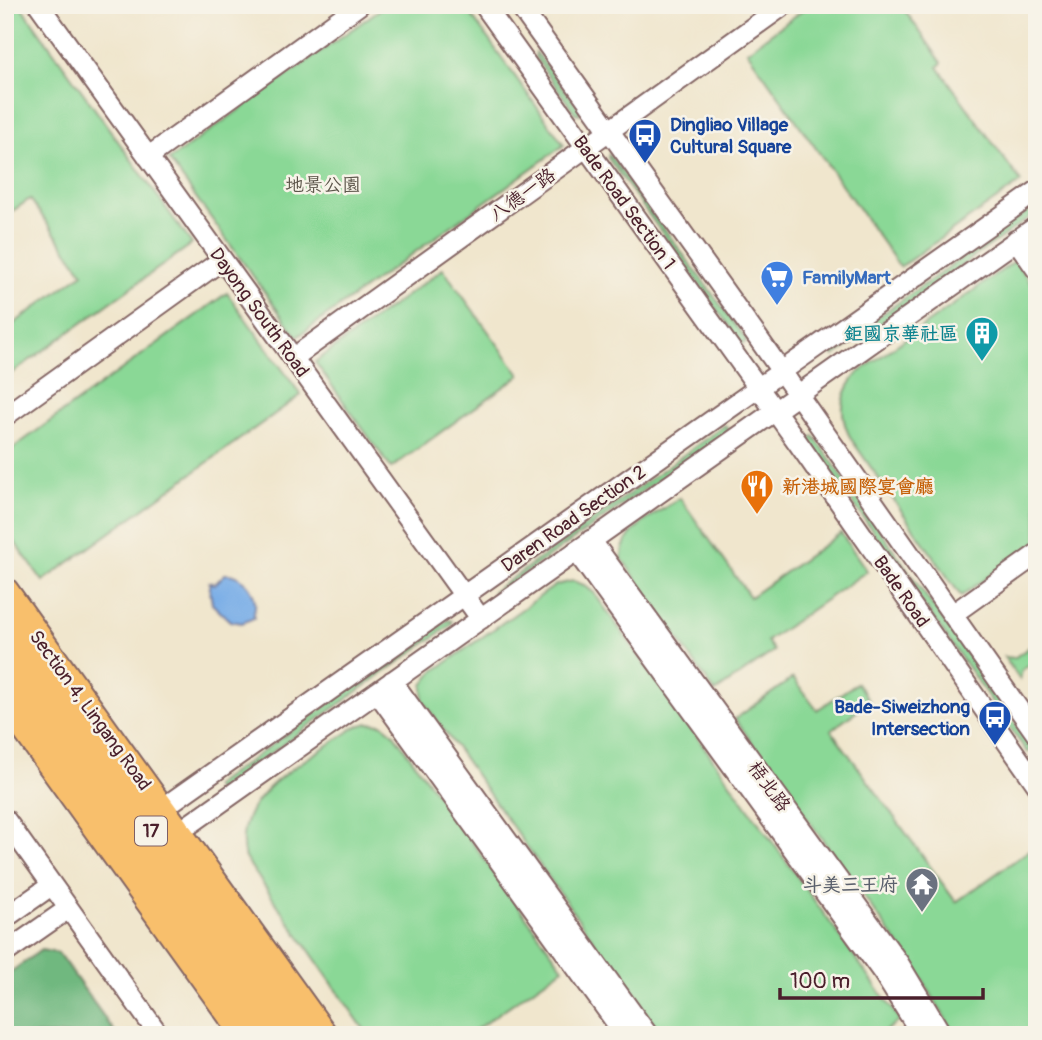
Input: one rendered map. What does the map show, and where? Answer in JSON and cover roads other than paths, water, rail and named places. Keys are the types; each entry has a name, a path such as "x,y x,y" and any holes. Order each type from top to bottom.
{"main road":[{"name":"Section 4, Lingang Road","path":"5,591 135,827"},
{"name":"Section 4, Lingang Road","path":"5,627 271,1035"},
{"name":"Section 4, Lingang Road","path":"5,664 298,1035"},
{"name":"Section 4, Lingang Road","path":"5,701 135,827"},
{"name":"Section 4, Lingang Road","path":"152,850 245,1035"},
{"name":"Section 4, Lingang Road","path":"152,850 324,1035"}],"street":[{"name":"Dayong South Road","path":"39,5 481,619"},
{"path":"148,157 359,5"},
{"name":"Bade Road Section 1","path":"484,5 767,399"},
{"name":"Bade Road Section 1","path":"519,5 790,382"},
{"name":"八德一路","path":"293,358 784,5"},
{"path":"512,44 535,28"},
{"name":"Daren Road Section 2","path":"152,850 584,545 767,399 1037,191"},
{"name":"Daren Road Section 2","path":"135,827 464,595 790,382 1037,226"},
{"path":"1016,240 1037,270"},
{"path":"5,416 222,260"},
{"name":"Bade Road","path":"790,382 1037,735"},
{"name":"Bade Road","path":"767,399 1036,781"},
{"name":"梧北路","path":"584,545 883,973 922,1035"},
{"name":"梧北路","path":"584,545 898,962 943,1035"},
{"path":"953,614 1037,554"},
{"path":"384,686 625,1035"},
{"path":"384,686 648,1035"},
{"path":"5,819 159,1035"},
{"path":"5,918 52,885"},
{"path":"5,953 68,909"}],"water":[{"path":"225,574 241,578 249,586 255,602 254,618 242,623 230,621 212,604 209,582 215,584"}],"place":[{"name":"Dingliao Village Cultural Square","path":"645,165"},
{"name":"FamilyMart","path":"777,307"},
{"name":"鉅國京華社區","path":"982,363"},
{"name":"新港城國際宴會廳","path":"757,516"},
{"name":"Bade-Siweizhong Intersection","path":"995,747"},
{"name":"斗美三王府","path":"922,914"}],"park label":[{"name":"地景公園","path":"323,184"}]}
